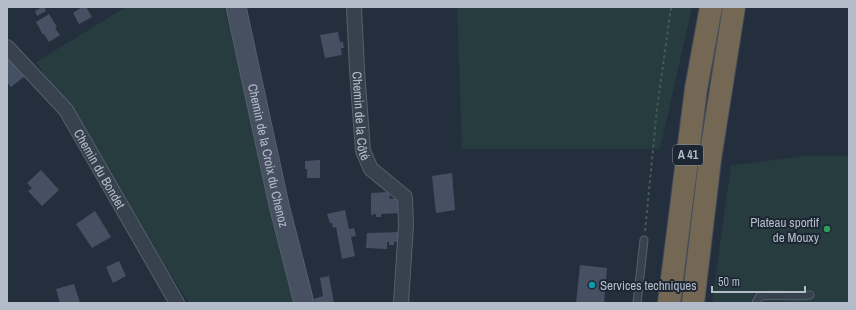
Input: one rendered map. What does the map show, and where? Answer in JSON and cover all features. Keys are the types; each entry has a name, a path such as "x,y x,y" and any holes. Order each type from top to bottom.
{"highway":[{"name":"A 41","path":"669,303 694,104 711,7"},
{"name":"A 41","path":"693,303 710,158 734,7"}],"street":[{"name":"Chemin de la Croix du Chenoz","path":"236,7 279,205 304,303"},
{"name":"Chemin de la Côté","path":"354,7 363,151 371,169 405,196 406,225 401,303"},
{"name":"Chemin du Bondet","path":"7,47 66,110 177,303"}],"lane":[{"path":"637,303 644,240"},
{"path":"756,303 760,296 810,295"}],"path":[{"path":"644,240 657,108 671,7"}],"green space":[{"path":"126,7 224,7 294,303 189,303 36,62"},
{"path":"457,7 692,7 660,149 462,149"},
{"path":"804,156 849,156 849,303 712,303 731,165"}],"building":[{"path":"44,7 46,11 37,16 35,11"},
{"path":"82,7 86,7 92,17 79,24 73,13"},
{"path":"49,14 60,35 49,42 44,34 43,35 36,22"},
{"path":"338,32 340,42 343,42 344,48 341,48 342,55 325,58 320,35"},
{"path":"7,55 25,76 11,87 7,82"},
{"path":"320,160 320,178 307,178 305,161"},
{"path":"41,170 59,190 42,206 28,191 32,188 27,183"},
{"path":"452,173 455,210 436,213 432,176"},
{"path":"389,192 390,199 400,198 400,213 381,214 381,217 376,217 376,214 371,215 371,193"},
{"path":"345,210 349,229 354,228 356,236 351,237 355,256 342,259 336,227 333,228 327,214"},
{"path":"95,211 111,237 92,248 76,224"},
{"path":"401,232 401,241 394,242 394,245 389,245 389,242 387,242 387,249 366,248 367,233"},
{"path":"119,261 126,276 113,283 106,267"},
{"name":"Services techniques","path":"580,265 607,268 604,303 576,303"},
{"path":"329,276 334,303 315,303 314,299 323,296 320,278"},
{"path":"74,284 80,303 60,303 56,289"}],"place":[{"name":"Plateau sportif de Mouxy","path":"827,229"},
{"name":"Services techniques","path":"592,285"}]}
